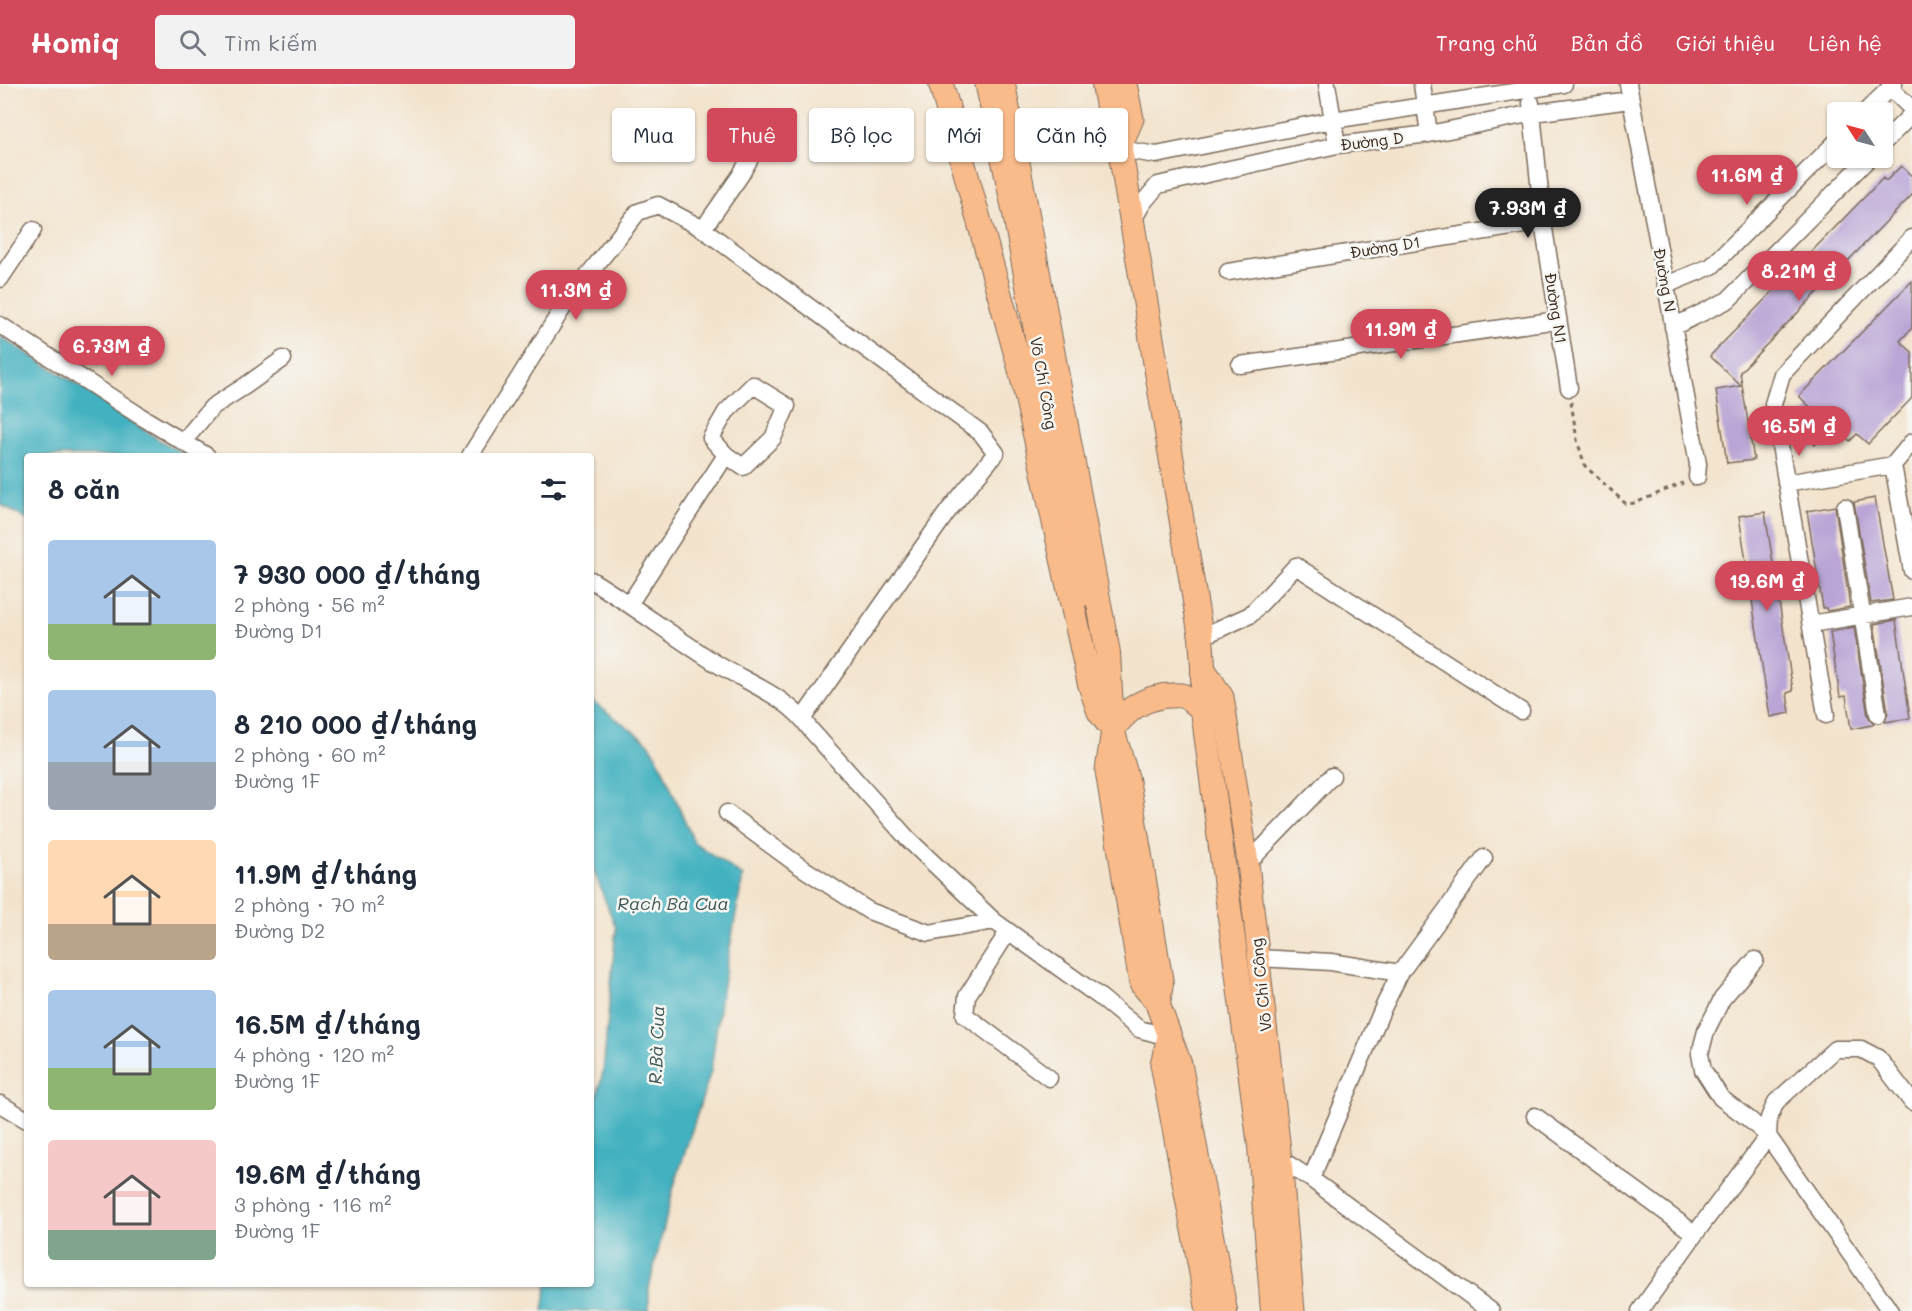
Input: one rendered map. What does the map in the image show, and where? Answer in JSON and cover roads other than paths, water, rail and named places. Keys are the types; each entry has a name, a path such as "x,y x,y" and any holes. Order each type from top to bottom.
{"highway":[{"path":"941,84 1022,375 1090,684 1100,711 1112,729 1138,703 1153,698 1183,696 1203,710"},
{"name":"Võ Chí Công","path":"1003,84 1108,653 1112,729 1127,779 1161,983 1158,1005 1180,1065 1225,1311"},
{"name":"Võ Chí Công","path":"1104,84 1108,108"},
{"name":"Võ Chí Công","path":"1122,162 1201,637 1203,710 1224,867 1246,958 1273,1311"},
{"path":"1109,678 1127,688 1140,689 1170,685 1187,678 1203,666"}],"main road":[{"name":"Võ Chí Công","path":"986,84 1013,211 1093,652 1100,669 1109,678"},
{"path":"1126,84 1133,119 1128,131"},
{"name":"Võ Chí Công","path":"1203,666 1223,697 1248,863 1246,958 1281,1160 1294,1311"},
{"path":"1224,867 1248,863"},
{"path":"1168,1037 1161,1064 1207,1311"}],"street":[{"path":"1328,84 1337,145"},
{"path":"1422,84 1429,134"},
{"name":"Đường D","path":"1128,150 1156,155 1333,120 1529,87 1564,84"},
{"path":"1875,102 1892,86 1912,109"},
{"name":"Đường N1","path":"1529,87 1543,222 1569,388"},
{"name":"Đường D","path":"1133,220 1142,204 1158,185 1337,145 1429,134 1629,92"},
{"name":"Đường N","path":"1629,92 1698,464 1697,477"},
{"path":"1893,133 1912,114"},
{"path":"1666,285 1712,266 1827,151"},
{"path":"704,229 748,162"},
{"path":"1673,327 1728,300 1859,168"},
{"path":"472,453 566,303 638,212 658,205 704,229 981,433 996,453 948,511 803,718"},
{"name":"Đường D1","path":"1228,272 1543,222"},
{"path":"0,279 33,230"},
{"path":"1826,715 1773,404 1782,374 1912,238"},
{"path":"1240,365 1558,320"},
{"path":"0,325 140,416 202,453"},
{"path":"183,442 212,407 283,359"},
{"path":"753,385 787,406 773,438 743,467 726,455 711,438 726,412 753,385"},
{"path":"1786,483 1893,465 1912,442"},
{"path":"630,603 726,455"},
{"path":"1893,465 1912,571"},
{"path":"1845,507 1878,714"},
{"path":"1201,637 1250,615 1296,566 1521,711"},
{"path":"594,581 716,663 779,700 803,718 810,729 908,839 994,921 1100,997 1139,1029 1168,1037"},
{"path":"1811,624 1912,607"},
{"path":"1248,863 1332,776"},
{"path":"727,813 868,912 928,933 994,921"},
{"path":"1311,1179 1400,973 1484,858"},
{"path":"1008,932 967,996 965,1015 1049,1078"},
{"path":"1246,958 1331,962 1400,973"},
{"path":"1755,960 1722,999 1706,1031 1700,1054 1703,1070 1721,1098 1768,1137 1890,1311"},
{"path":"1640,1311 1768,1137 1769,1118 1776,1102 1835,1049 1861,1049 1878,1058 1912,1102"},
{"path":"0,1104 24,1118"},
{"path":"1535,1116 1695,1234"},
{"path":"1260,1146 1311,1179 1491,1311"}],"water":[{"path":"0,336 77,384 161,441 183,453 24,453 24,518 0,504"},
{"name":"Rạch Bà Cua","path":"594,702 649,743 659,760 694,842 743,876 720,1001 711,1071 674,1186 649,1288 649,1311 543,1311 547,1287 594,1287 594,1106 603,1072 616,928 594,872"}],"water label":[{"name":"R.Bà Cua","path":"657,1045"}]}
